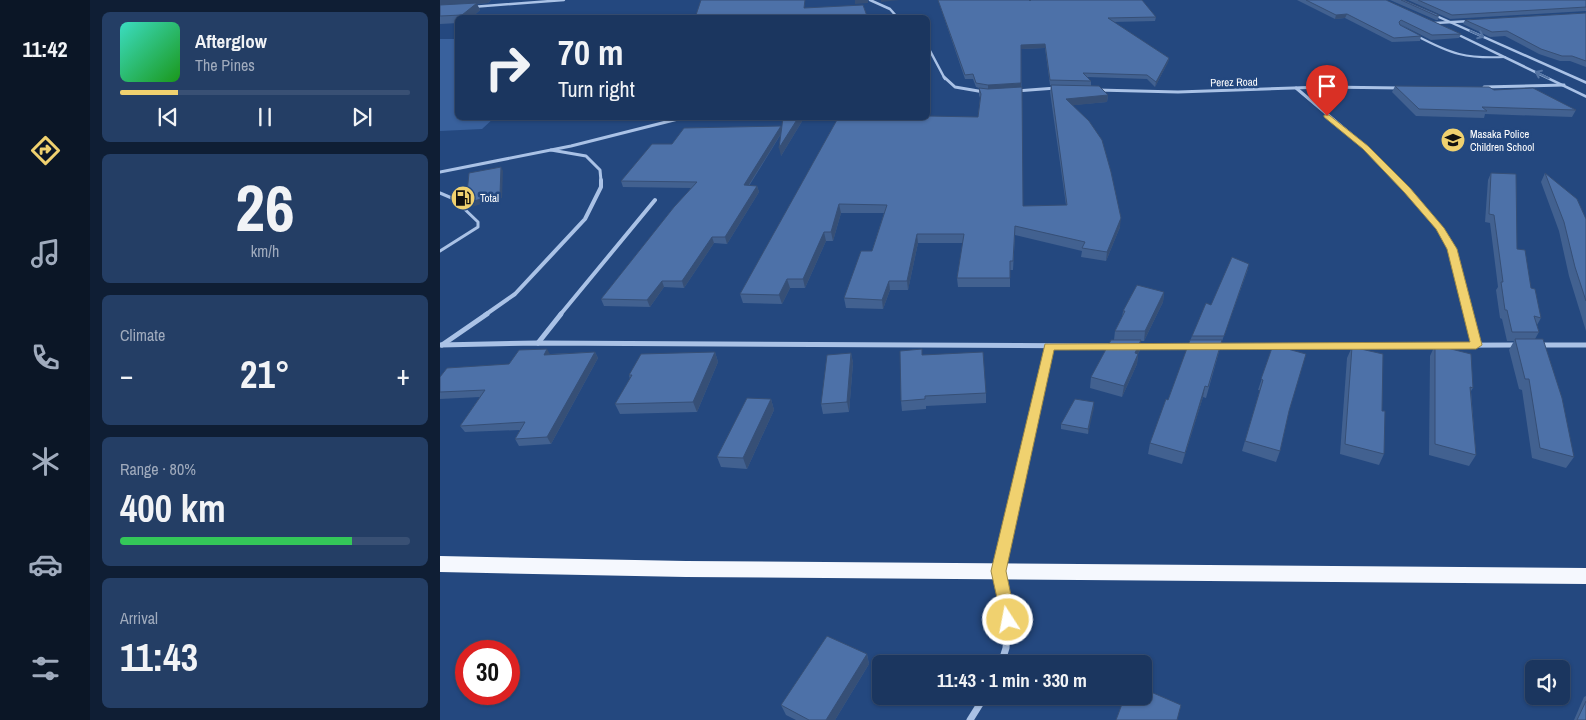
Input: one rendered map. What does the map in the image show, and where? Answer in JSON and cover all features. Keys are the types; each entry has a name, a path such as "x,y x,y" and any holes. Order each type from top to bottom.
{"highway":[{"path":"440,564 1586,576"}],"street":[{"path":"468,8 564,0"},
{"path":"870,0 890,9 895,15"},
{"path":"1426,11 1586,83"},
{"path":"1427,20 1586,97"},
{"path":"1435,23 1471,21"},
{"path":"930,51 942,76 955,87 988,93"},
{"path":"1480,87 1564,85"},
{"path":"1006,92 1040,88 1061,88"},
{"path":"1296,88 1366,147 1440,228 1452,249 1476,345"},
{"name":"Perez Road","path":"1092,90 1164,92 1296,88 1402,88"},
{"path":"440,172 551,150 674,120"},
{"path":"441,346 514,294 585,219 601,188 600,170 586,156 551,150"},
{"path":"538,343 655,200"},
{"path":"441,346 538,343 1119,346"},
{"path":"1208,346 1522,345"},
{"path":"1531,345 1586,345"},
{"path":"1004,655 1008,620 999,571 1049,346"},
{"path":"1129,346 1198,346"},
{"path":"970,720 979,705"}],"lane":[{"path":"1416,36 1455,56 1478,59 1504,57"},
{"path":"440,193 454,199 478,222 478,227 440,251"}],"shaded area":[{"path":"440,39 455,39 455,120 492,120 482,129 440,131"}],"building":[{"path":"701,0 805,0 804,8 863,5 867,15 696,15"},
{"path":"938,0 1142,0 1156,17 1108,18 1169,58 1156,82 1147,75 1083,73 1091,81 1050,80 1045,44 1021,45 1021,83 988,85 976,83 973,74 965,75"},
{"path":"1306,0 1386,0 1461,34 1432,35 1401,20 1399,22 1400,25 1421,36 1394,38 1347,14 1336,15"},
{"path":"1401,0 1404,0 1439,15 1437,16"},
{"path":"1418,0 1586,0 1586,7 1452,15"},
{"path":"477,3 462,15 440,16 440,5"},
{"path":"1586,13 1586,61 1541,49 1507,31 1492,32 1465,20"},
{"path":"1051,85 1099,86 1108,95 1066,99 1089,121 1102,140 1111,172 1121,218 1107,252 1082,248 1085,242 1015,226 1013,261 1010,261 1010,278 957,278 964,234 917,234 907,281 889,281 882,300 844,298 861,251 872,251 887,205 839,204 831,232 824,232 803,279 787,279 779,295 740,294 837,120 930,120 930,116 978,117 981,94 979,88 1022,87 1023,206 1067,205"},
{"path":"1395,86 1489,87 1494,90 1533,88 1576,110 1482,107 1487,111 1419,109"},
{"path":"783,120 797,120 779,148"},
{"path":"781,126 744,185 757,186 725,237 712,237 682,281 662,281 647,300 601,299 674,207 697,182 621,181 652,144 672,144 684,128"},
{"path":"501,167 500,194 466,203 469,173"},
{"path":"1491,173 1516,174 1517,249 1525,250 1531,288 1535,289 1541,318 1534,316 1539,332 1512,332 1507,310 1505,310 1494,215 1489,214"},
{"path":"1545,173 1577,199 1586,219 1586,301 1564,222"},
{"path":"1232,257 1249,264 1224,336 1192,336 1206,303 1211,305"},
{"path":"1137,285 1164,292 1145,331 1115,331 1125,311 1123,311"},
{"path":"1515,339 1543,339 1562,398 1574,457 1540,448 1529,379 1525,379"},
{"path":"1111,340 1141,340 1135,353 1138,354 1124,386 1091,377"},
{"path":"1190,340 1222,340 1208,387 1205,386 1185,453 1150,443"},
{"path":"1273,345 1306,354 1289,411 1280,451 1245,441 1263,380 1261,379"},
{"path":"1435,345 1471,354 1473,388 1470,387 1476,455 1435,444"},
{"path":"1352,347 1383,354 1382,411 1385,411 1384,454 1345,444"},
{"path":"547,349 544,355 595,352 547,437 515,439 525,422 460,426 485,390 440,392 440,377 447,368 509,364 519,350"},
{"path":"922,349 922,355 983,352 986,393 925,396 925,399 901,401 900,351"},
{"path":"715,352 693,402 615,404 632,375 629,375 641,354"},
{"path":"851,353 847,402 821,404 827,355"},
{"path":"747,398 771,399 743,458 717,457"},
{"path":"1075,399 1094,402 1088,429 1061,424"},
{"path":"827,636 867,654 826,720 809,720 781,705"},
{"path":"1152,692 1181,705 1177,720 1116,720 1122,705 1152,705"},
{"path":"1586,701 1586,720 1577,720"}],"place":[{"name":"Masaka Police Children School","path":"1453,140"},
{"name":"Total","path":"463,198"}],"route":[{"path":"1008,620 999,571 1049,346 1476,345 1452,249 1440,228 1366,147 1327,116"}]}
